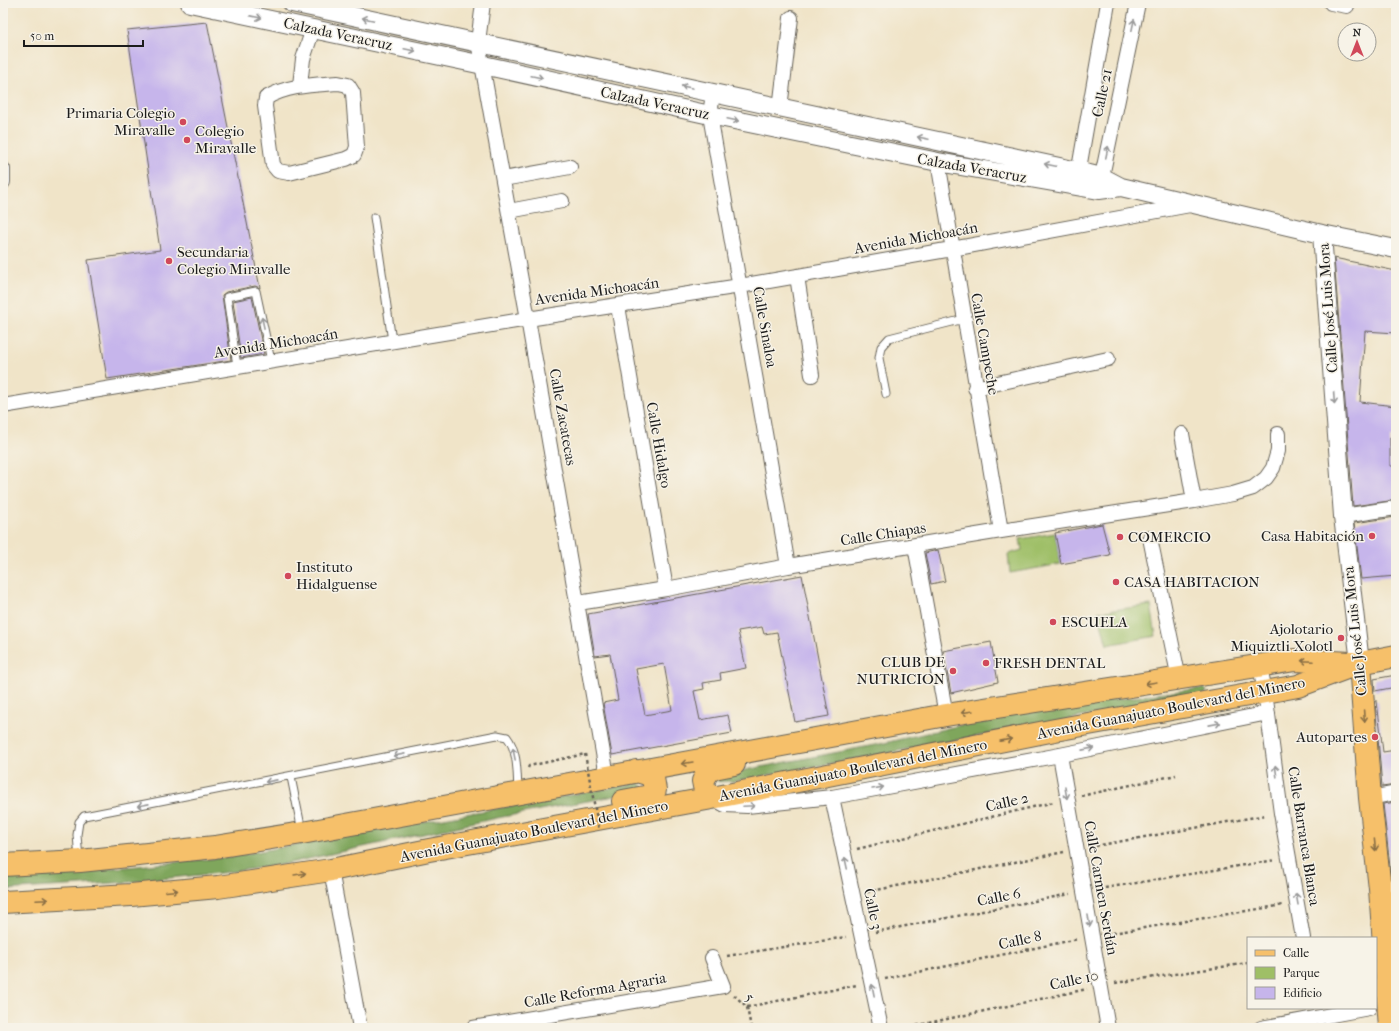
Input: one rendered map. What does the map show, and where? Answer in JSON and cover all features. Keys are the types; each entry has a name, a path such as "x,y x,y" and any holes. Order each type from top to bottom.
{"main road":[{"path":"1360,663 1396,656"},
{"name":"Avenida Guanajuato Boulevard del Minero","path":"3,865 80,862 215,847 302,833 946,715 1295,660 1360,663"},
{"name":"Avenida Guanajuato Boulevard del Minero","path":"3,902 131,895 218,887 331,870 429,850 712,798 1063,729 1298,686 1360,663"},
{"name":"Calle José Luis Mora","path":"1360,663 1370,798 1388,888 1382,1006 1390,1028"},
{"path":"712,798 705,791 703,781 708,772 714,768 856,741 917,720"},
{"path":"429,850 529,819 650,796 655,790 653,778 647,774 636,771"}],"street":[{"name":"Calzada Veracruz","path":"292,3 713,93 1077,179 1121,187 1322,234 1396,249"},
{"name":"Calle Zacatecas","path":"483,3 478,42 528,318 607,776"},
{"name":"Calle 21","path":"1077,179 1108,3"},
{"name":"Calle 21","path":"1100,184 1138,3"},
{"path":"1331,3 1347,6"},
{"name":"Calzada Veracruz","path":"197,4 710,115 938,162 1077,179"},
{"path":"780,108 791,18"},
{"path":"300,85 303,59 313,29"},
{"path":"338,83 348,85 353,93 357,147 354,155 346,159 289,173 278,171 273,165 265,106 266,98 275,93 300,85 338,83"},
{"name":"Calle Sinaloa","path":"713,93 710,115 788,566"},
{"name":"Calle Campeche","path":"938,162 975,388 1001,531"},
{"path":"503,179 570,167"},
{"path":"3,169 3,182"},
{"path":"508,211 562,201"},
{"name":"Avenida Michoacán","path":"3,406 528,318 618,306 740,286 952,249 1194,204"},
{"name":"Calle José Luis Mora","path":"1322,234 1343,516 1360,663"},
{"path":"797,276 812,375"},
{"name":"Calle Hidalgo","path":"618,306 666,590"},
{"path":"975,388 1108,359"},
{"path":"1182,434 1194,501"},
{"name":"Calle Chiapas","path":"578,603 666,590 788,566 1233,494 1253,488 1266,478 1274,468 1278,451 1278,434"},
{"path":"1343,516 1396,508"},
{"path":"1150,538 1179,679"},
{"path":"915,546 946,715"},
{"name":"Calle Barranca Blanca","path":"1260,666 1303,937"},
{"path":"712,798 725,805 747,806 832,797 1060,755 1268,713"},
{"name":"Calle Carmen Serdán","path":"1060,755 1108,1028"},
{"path":"1370,798 1396,792"},
{"name":"Calle 3","path":"832,797 881,1028"},
{"path":"331,870 360,1028"},
{"path":"712,958 723,986"},
{"name":"Calle Reforma Agraria","path":"473,1028 723,986"},
{"path":"1261,1028 1315,1013 1353,1009"}],"lane":[{"path":"374,218 392,341"},
{"path":"237,366 227,297 256,291 271,361"},
{"path":"886,394 879,358 881,347 889,338 964,319"},
{"path":"80,862 77,835 79,822 84,816 291,777 497,735 507,737 512,743 517,769 518,793"},
{"path":"291,777 302,833"}],"path":[{"path":"529,766 585,754 599,830"},
{"name":"Calle 2","path":"844,852 1068,799 1176,776"},
{"name":"Calle 6","path":"712,958 861,934 1084,891 1290,858"},
{"name":"Calle 8","path":"747,1007 1092,937 1298,902"},
{"name":"Calle 10","path":"905,1028 1101,986 1247,962"},
{"name":"5","path":"723,986 747,1007 751,1028"}],"green space":[{"path":"1055,533 1061,564 1010,573 1008,554 1022,550 1020,539"},
{"path":"1151,605 1156,636 1107,645 1098,612"},
{"path":"1204,688 1207,691 1205,694 736,781 718,782 718,777 735,772 880,744 991,718 1063,706"},
{"path":"638,783 642,785 643,788 641,791 497,818 280,865 230,872 129,882 3,890 3,875 128,867 228,857"}],"building":[{"name":"Colegio Miravalle","path":"207,22 260,288 255,286 226,292 222,295 231,360 107,379 88,260 160,250 127,30"},
{"path":"1334,258 1396,271 1396,333 1365,331 1360,402 1396,406 1396,437 1390,437 1390,466 1396,466 1396,500 1353,506"},
{"path":"252,297 264,354 241,358 233,301"},
{"name":"Casa Habitación","path":"1396,517 1396,576 1361,579 1354,523"},
{"path":"1102,524 1110,555 1061,564 1055,533"},
{"path":"938,550 945,581 931,584 925,553"},
{"path":"802,575 829,716 795,722 777,632 764,634 762,627 738,631 746,668 720,673 721,680 703,683 704,689 694,691 700,720 728,715 732,733 612,755 603,703 618,700 610,654 595,656 588,614","holes":["664,664 672,710 645,715 636,669"]},
{"path":"991,642 998,682 951,693 943,651"},
{"path":"1396,675 1396,687 1375,691 1374,679"},
{"path":"1375,701 1377,701 1383,752 1396,750 1396,785 1382,787"},
{"path":"1396,802 1396,875 1391,876 1383,804"}],"place":[{"name":"Primaria Colegio Miravalle","path":"183,122"},
{"name":"Colegio Miravalle","path":"187,140"},
{"name":"Secundaria Colegio Miravalle","path":"169,261"},
{"name":"Casa Habitación","path":"1372,536"},
{"name":"COMERCIO","path":"1120,537"},
{"name":"Instituto Hidalguense","path":"288,576"},
{"name":"CASA HABITACION","path":"1116,582"},
{"name":"ESCUELA","path":"1053,622"},
{"name":"Ajolotario Miquiztli Xolotl","path":"1341,638"},
{"name":"FRESH DENTAL","path":"986,663"},
{"name":"CLUB DE NUTRICION","path":"953,671"},
{"name":"Autopartes","path":"1375,737"}]}
